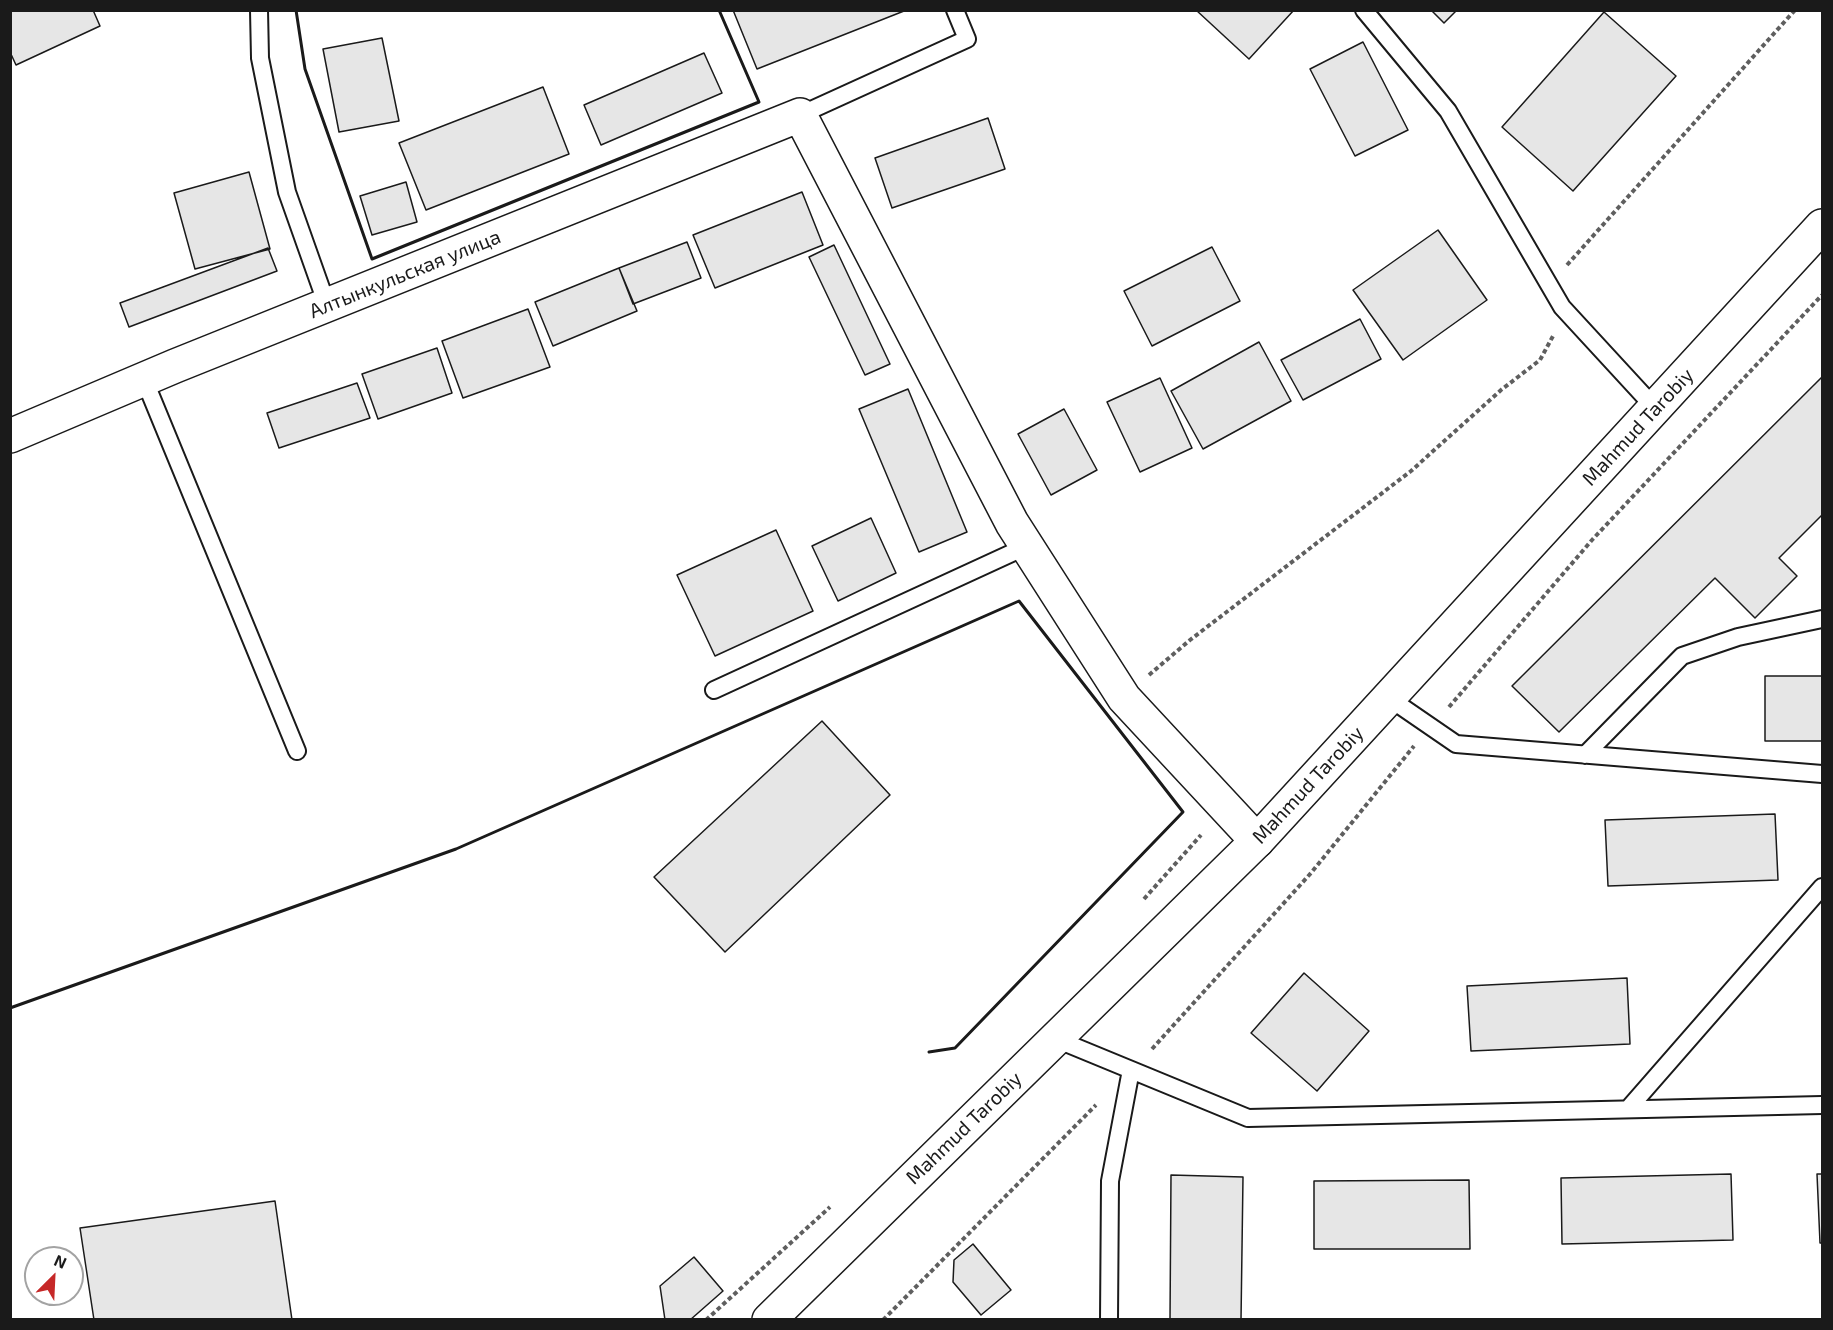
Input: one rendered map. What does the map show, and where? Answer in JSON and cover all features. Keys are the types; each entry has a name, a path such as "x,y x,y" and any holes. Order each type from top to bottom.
{"street":[{"name":"Алтынкульская улица","path":"10,436 144,379 800,115"},
{"path":"800,115 1006,513 1124,698 1257,841"},
{"name":"Mahmud Tarobiy","path":"770,1320 1257,841 1822,226"}],"lane":[{"path":"259,10 260,58 287,192 327,305"},
{"path":"800,115 967,39 955,10"},
{"path":"1364,10 1448,111 1562,307 1655,408"},
{"path":"144,379 297,752"},
{"path":"714,690 1027,546"},
{"path":"1585,755 1682,656 1738,637 1822,619"},
{"path":"1389,698 1456,744 1822,774"},
{"path":"1628,1109 1822,887"},
{"path":"1056,1039 1248,1118 1822,1105"},
{"path":"1109,1320 1110,1181 1131,1070"}],"path":[{"path":"1124,698 1190,640 1411,471 1502,390 1540,360 1552,341 1554,279 1795,10"},
{"path":"883,1320 1131,1070 1311,873 1431,727 1592,540 1822,295"}],"building":[{"path":"10,10 93,10 100,26 16,65 10,52"},
{"path":"733,10 904,10 904,11 757,69"},
{"path":"1196,10 1294,10 1249,59"},
{"path":"1431,10 1457,10 1444,23"},
{"path":"1604,12 1676,76 1573,191 1502,127"},
{"path":"382,38 399,121 339,132 323,49"},
{"path":"1363,42 1408,130 1355,156 1310,69"},
{"path":"704,53 722,93 601,145 584,105"},
{"path":"543,87 569,154 426,210 399,143"},
{"path":"988,118 1005,169 892,208 875,158"},
{"path":"249,172 270,249 195,269 174,193"},
{"path":"406,182 417,222 372,235 360,196"},
{"path":"802,192 823,245 715,288 693,235"},
{"path":"1438,230 1487,300 1403,360 1353,290"},
{"path":"687,242 701,278 633,304 619,268"},
{"path":"834,245 890,364 865,375 809,257"},
{"path":"1212,247 1240,301 1152,346 1124,291"},
{"path":"268,248 277,271 129,327 120,303"},
{"path":"619,268 637,311 553,346 535,302"},
{"path":"528,309 550,367 463,398 442,341"},
{"path":"1360,319 1381,359 1303,400 1281,360"},
{"path":"1259,342 1291,401 1203,449 1171,391"},
{"path":"437,348 452,393 378,419 362,374"},
{"path":"1822,377 1822,515 1779,558 1797,576 1755,618 1715,578 1559,732 1512,686"},
{"path":"1160,378 1192,448 1140,472 1107,402"},
{"path":"357,383 370,418 279,448 267,413"},
{"path":"908,389 967,532 919,552 859,409"},
{"path":"1064,409 1097,470 1051,495 1018,434"},
{"path":"871,518 896,573 838,601 812,546"},
{"path":"776,530 813,611 715,656 677,575"},
{"path":"1765,676 1822,676 1822,741 1765,741"},
{"path":"822,721 890,795 725,952 654,877"},
{"path":"1775,814 1778,880 1608,886 1605,820"},
{"path":"1304,973 1369,1031 1317,1091 1251,1033"},
{"path":"1627,978 1630,1044 1471,1051 1467,986"},
{"path":"1731,1174 1733,1240 1562,1244 1561,1178"},
{"path":"1817,1174 1822,1174 1822,1243 1820,1243"},
{"path":"1171,1175 1243,1177 1241,1320 1170,1320"},
{"path":"1469,1180 1470,1249 1314,1249 1314,1181"},
{"path":"275,1201 292,1320 94,1320 80,1228"},
{"path":"973,1244 1011,1290 981,1315 953,1282 954,1260"},
{"path":"694,1257 723,1291 690,1320 665,1320 660,1286"}],"wall":[{"path":"296,10 305,69 372,259 759,102 719,10"},
{"path":"10,1008 456,849 1019,601 1183,812 955,1048 929,1052"}]}
